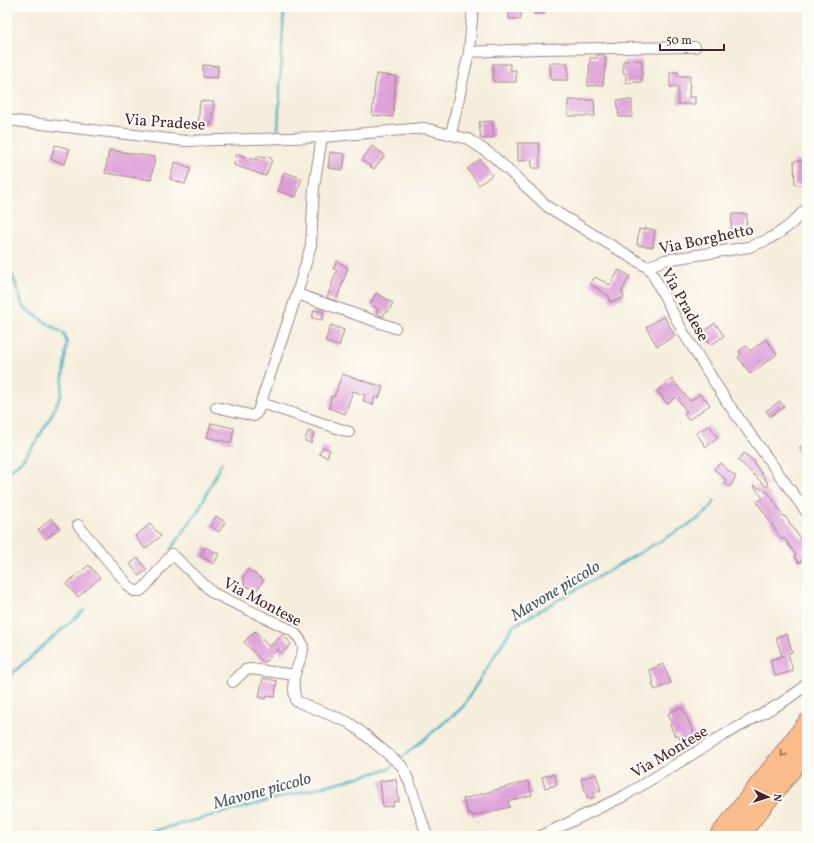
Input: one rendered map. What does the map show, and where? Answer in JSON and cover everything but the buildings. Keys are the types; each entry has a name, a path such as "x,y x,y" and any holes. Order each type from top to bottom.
{"highway":[{"path":"719,836 807,723"},
{"path":"739,836 807,751"}],"street":[{"path":"452,134 470,52 473,7"},
{"path":"470,52 538,49 695,47"},
{"name":"Via Pradese","path":"7,120 186,141 322,137 424,128 468,139 493,156 548,207 647,267 651,271 683,332 727,402 807,513"},
{"path":"216,407 254,416 258,411 297,294 311,245 314,187 322,137"},
{"name":"Via Borghetto","path":"647,267 665,260 728,251 768,240 791,224 807,208"},
{"path":"297,294 395,328"},
{"path":"261,403 349,432"},
{"name":"Via Montese","path":"78,525 134,591 140,591 145,587 172,554 213,593 291,630 300,638 303,651 295,675 294,691 296,700 348,722 402,766 409,781 427,836"},
{"path":"233,682 245,670 251,669 295,675"},
{"name":"Via Montese","path":"541,836 624,796 724,735 783,702 807,683"}],"waterway":[{"name":"Mavone piccolo","path":"278,130 284,7"},
{"name":"Mavone piccolo","path":"7,260 23,306 64,334 67,343 61,395 37,440 23,459 7,474"},
{"name":"Mavone piccolo","path":"171,549 198,511 222,462"},
{"name":"Mavone piccolo","path":"400,759 462,708 513,626 695,521 708,511 715,501"},
{"name":"Mavone piccolo","path":"7,678 84,610"},
{"name":"Mavone piccolo","path":"135,836 389,769 394,765"}]}
